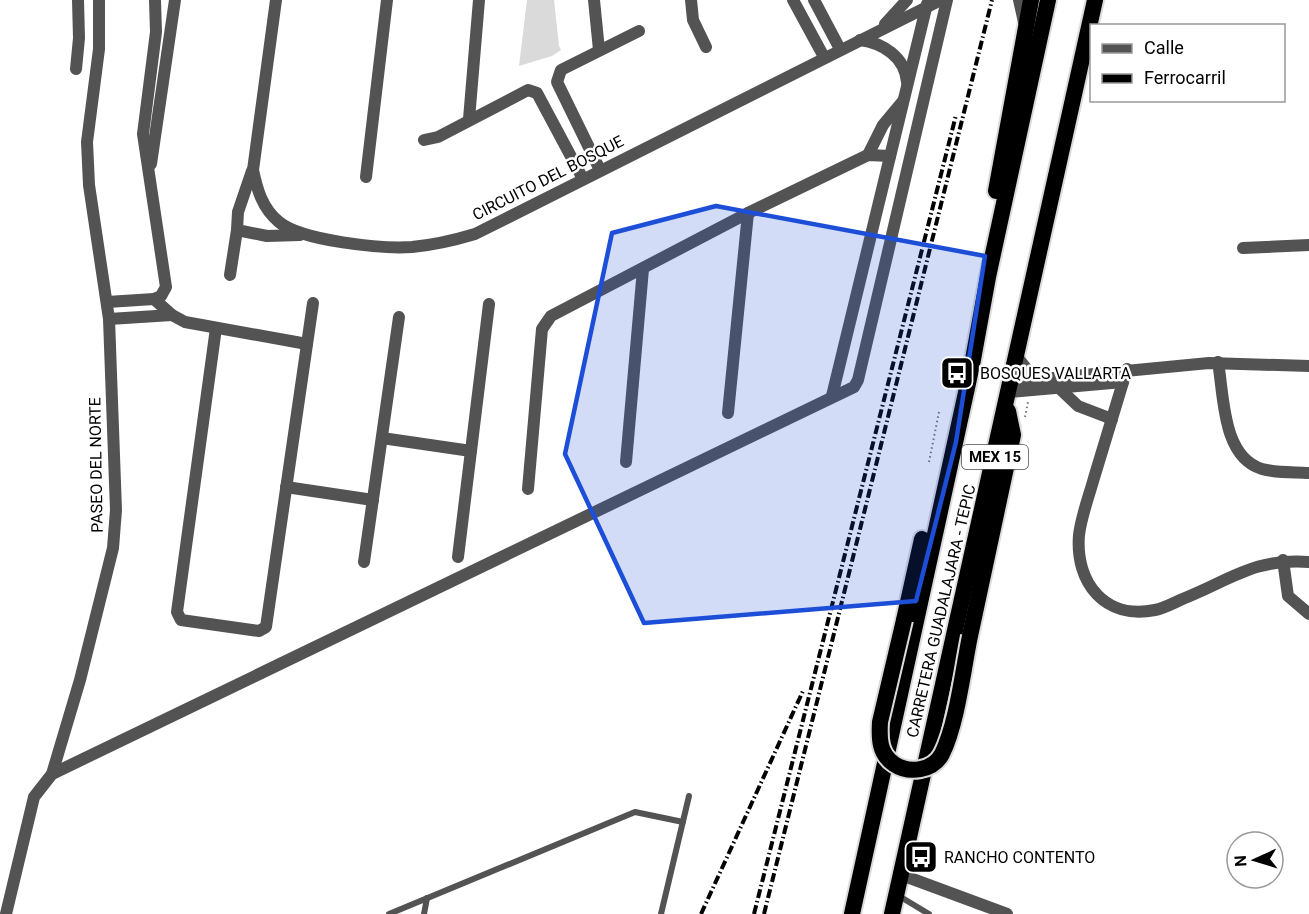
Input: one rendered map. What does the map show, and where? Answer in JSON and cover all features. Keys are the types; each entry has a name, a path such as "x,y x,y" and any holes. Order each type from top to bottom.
{"highway":[{"path":"988,278 996,191 1024,27 1031,0"},
{"name":"CARRETERA GUADALAJARA - TEPIC","path":"852,914 1048,0"},
{"name":"CARRETERA GUADALAJARA - TEPIC","path":"892,914 1095,0"},
{"path":"963,404 942,452 880,722 879,739 885,756 903,769 918,770 931,766 941,756 948,736 1013,435 1009,393"}],"street":[{"path":"76,69 79,38 78,0"},
{"name":"PASEO DEL NORTE","path":"6,914 34,797 52,774 80,680 113,548 116,510 109,319 89,185 87,142 99,49 99,0"},
{"path":"107,302 154,299 161,296 166,287 143,124 156,32 155,0"},
{"path":"150,174 175,0"},
{"name":"CIRCUITO DEL BOSQUE","path":"276,0 253,170 257,190 266,209 279,222 300,235 411,247 475,234 880,30 927,4 941,0"},
{"path":"366,177 387,0"},
{"path":"469,119 479,0"},
{"path":"594,0 599,50"},
{"path":"793,0 824,57"},
{"path":"814,0 840,49"},
{"path":"880,30 907,0"},
{"path":"52,774 832,396 850,390 858,380 947,0"},
{"path":"1019,0 1024,27"},
{"path":"695,2 693,20 706,47"},
{"path":"832,396 927,4"},
{"path":"600,171 557,82 561,70 639,31"},
{"path":"858,40 871,41 893,53 907,74 908,86"},
{"path":"424,140 438,137 528,90 533,91 537,93 583,179"},
{"path":"868,155 883,125 904,99"},
{"path":"528,489 545,322 748,213 868,155 890,156"},
{"path":"230,275 238,212 253,170"},
{"path":"728,413 748,213"},
{"path":"237,230 267,236 300,235"},
{"path":"1243,248 1309,245"},
{"path":"626,462 643,269"},
{"path":"154,299 172,315 185,322 307,344"},
{"path":"216,328 177,612 181,620 263,630 313,303"},
{"path":"458,557 489,304"},
{"path":"109,319 172,315"},
{"path":"364,562 399,317"},
{"path":"1017,357 1033,385"},
{"path":"1033,385 1059,388 1218,362 1309,366"},
{"path":"1218,362 1232,439 1242,458 1262,469 1309,473"},
{"path":"1009,393 1033,385 1125,376"},
{"path":"1125,376 1079,534 1080,565 1091,588 1105,604 1127,611 1155,610 1239,572 1283,560 1309,562"},
{"path":"1059,388 1078,406 1112,418"},
{"path":"382,438 471,451"},
{"path":"286,487 373,500"},
{"path":"1283,560 1288,596 1309,614"},
{"path":"900,874 1007,914"}],"lane":[{"path":"660,914 689,796"},
{"path":"388,914 635,812 683,822"},
{"path":"896,895 929,914"},
{"path":"424,914 427,898"}],"path":[{"path":"1024,420 1033,385"},
{"path":"929,462 939,412"}],"highlighted area":[{"path":"716,206 985,256 956,442 916,601 644,623 565,454 612,233"}],"shaded area":[{"path":"527,0 554,0 561,50 552,56 519,66"}],"railway":[{"path":"764,914 992,0"},
{"path":"754,914 956,115"},
{"path":"701,914 803,691"}],"place":[{"name":"BOSQUES VALLARTA","path":"957,373"},
{"name":"RANCHO CONTENTO","path":"921,857"}]}
